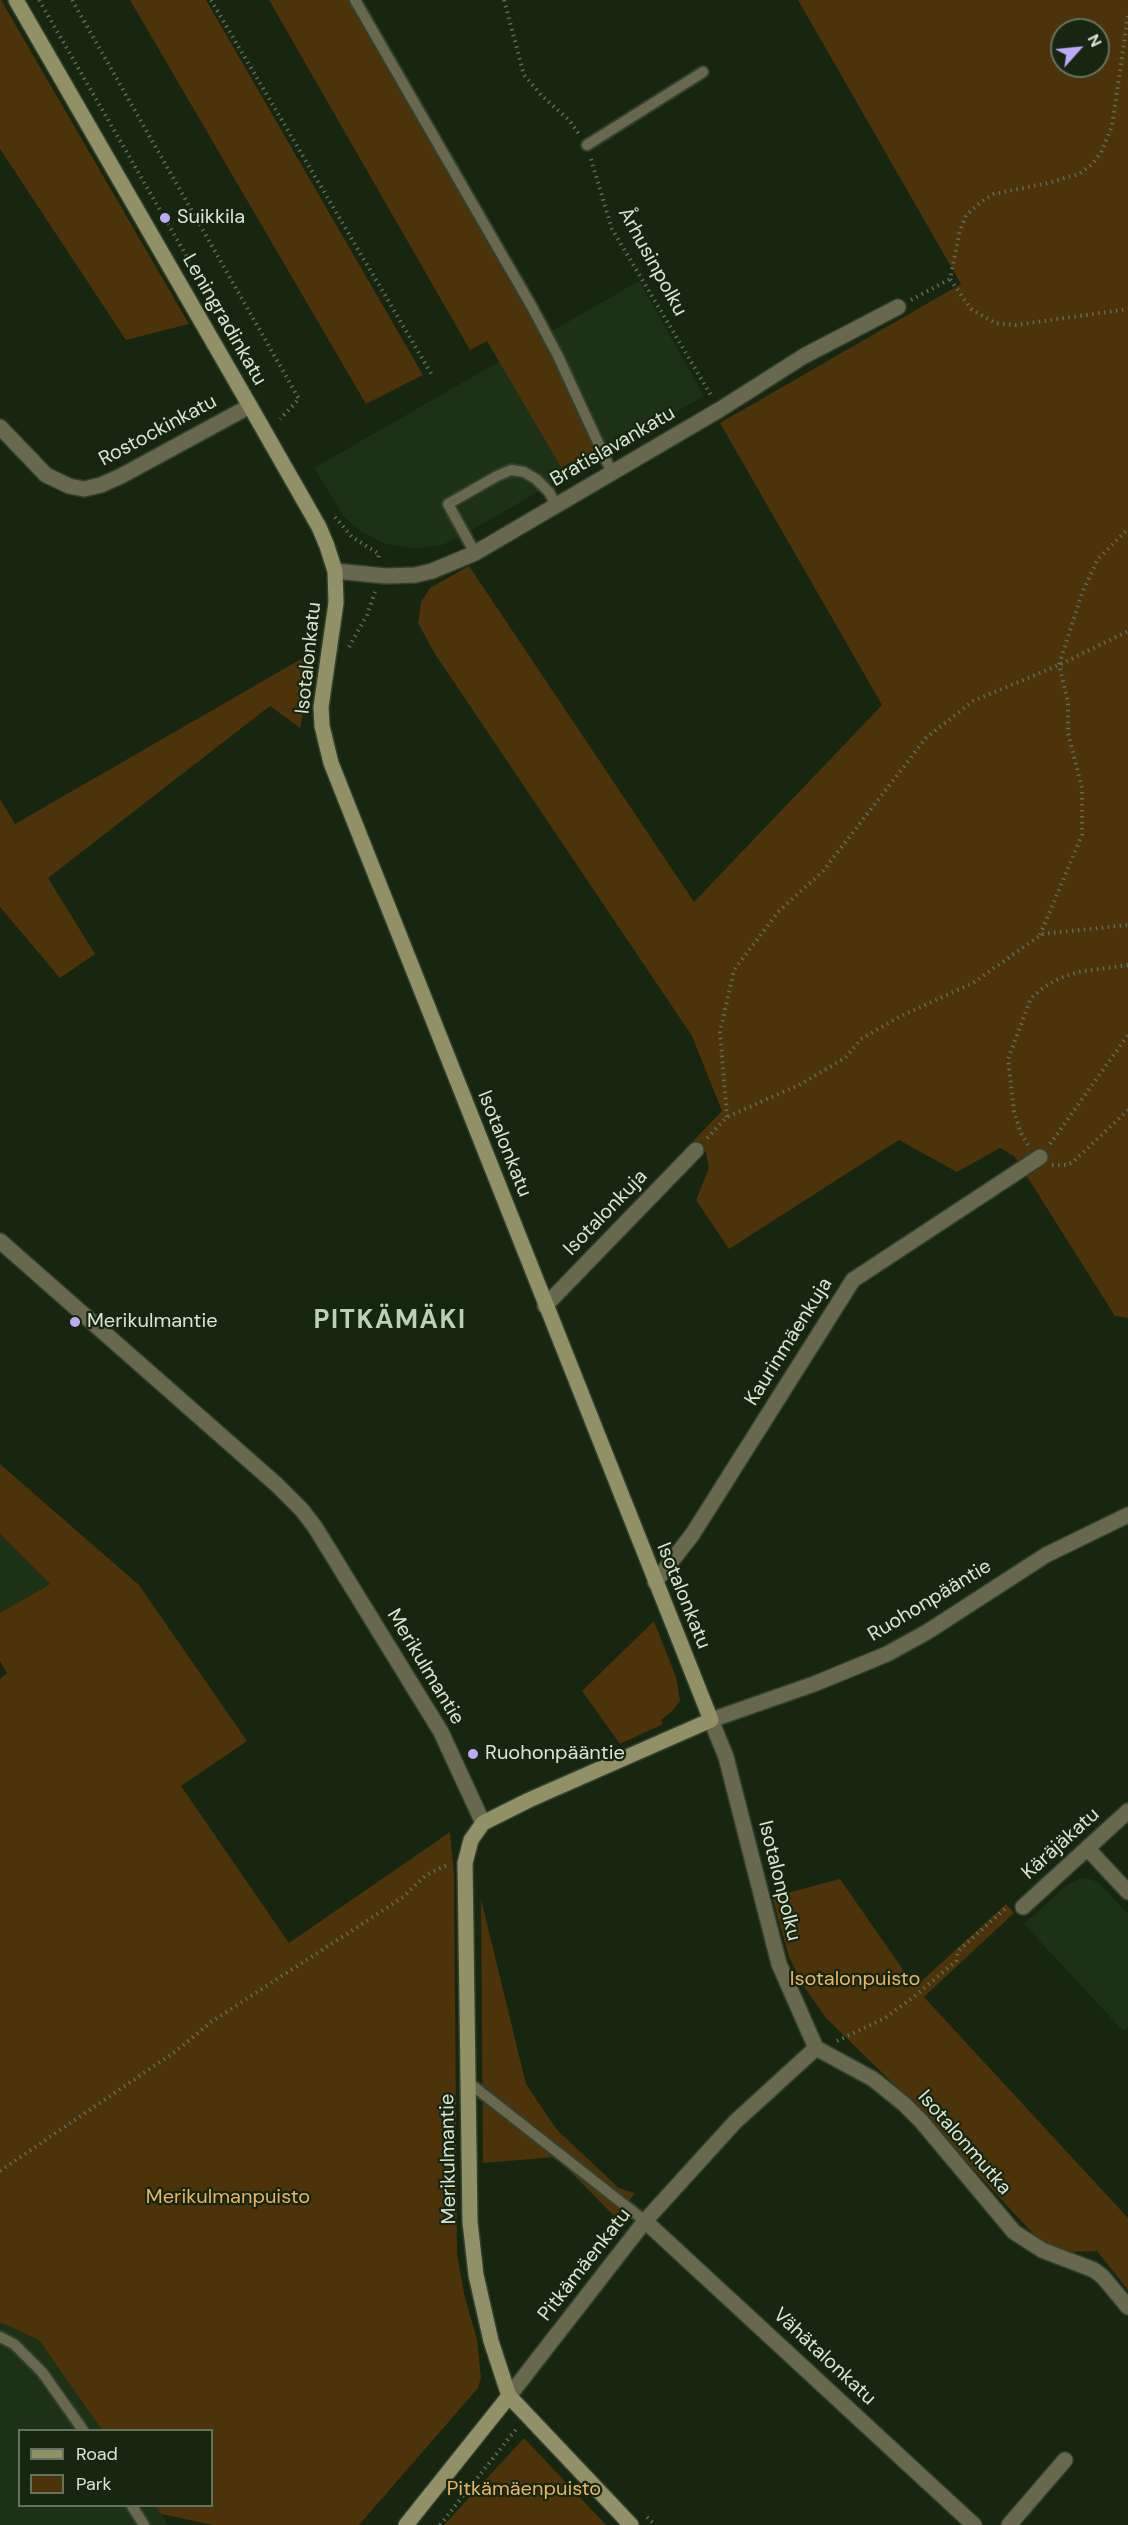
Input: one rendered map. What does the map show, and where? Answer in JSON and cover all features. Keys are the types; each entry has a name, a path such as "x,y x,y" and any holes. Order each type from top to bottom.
{"street":[{"name":"Leningradinkatu","path":"16,0 319,527 335,572"},
{"name":"Bratislavankatu","path":"335,572 386,576 416,574 432,571 475,554 720,410 804,356 898,307"},
{"name":"Rostockinkatu","path":"0,427 46,475 69,486 84,489 101,485 121,476 250,406"},
{"name":"Isotalonkatu","path":"335,572 336,603 321,707 327,749 545,1306 711,1720"},
{"name":"Isotalonkuja","path":"545,1306 696,1150"},
{"name":"Kaurinmäenkuja","path":"655,1582 692,1535 853,1280 1040,1157"},
{"name":"Merikulmantie","path":"0,1240 277,1485 302,1510 315,1527 441,1732 483,1823 471,1840 465,1863 470,2222 476,2275 498,2366 509,2396"},
{"name":"Ruohonpääntie","path":"483,1823 528,1800 711,1720 814,1684 887,1654 927,1632 1046,1555 1128,1515"},
{"name":"Isotalonpolku","path":"711,1720 726,1757 779,1964 816,2048"},
{"name":"Käräjäkatu","path":"1017,1905 1128,1811"},
{"path":"1087,1848 1128,1892"},
{"name":"Pitkämäenkatu","path":"406,2525 645,2221 735,2122 816,2048"},
{"name":"Isotalonmutka","path":"816,2048 873,2079 904,2104 921,2121 1014,2232 1042,2250 1094,2270 1103,2277 1128,2307"},
{"name":"Vähätalonkatu","path":"645,2221 974,2525"},
{"path":"509,2396 631,2525"},
{"path":"1009,2525 1065,2460"}],"lane":[{"path":"355,0 532,307 558,356 612,473"},
{"path":"587,145 703,72"},
{"path":"475,554 448,504 511,470 524,472 536,479 549,492 556,505"},
{"path":"468,2082 645,2221"},
{"path":"0,2337 14,2344 42,2372 82,2429"},
{"path":"133,2507 144,2525"}],"path":[{"path":"39,0 217,309"},
{"path":"72,0 299,399 280,419"},
{"path":"211,0 432,375"},
{"name":"Århusinpolku","path":"504,0 525,75 543,97 569,120 587,145 612,229 720,410"},
{"path":"1128,16 1112,126 1101,153 1092,165 1079,174 994,194 981,202 966,215 960,231 950,279 971,309 994,323 1016,325 1128,309"},
{"path":"898,307 950,279"},
{"path":"274,409 285,429"},
{"path":"330,509 352,537 379,554"},
{"path":"1040,935 1082,835 1082,788 1068,733 1068,702 1059,665 1082,593 1098,559 1128,529"},
{"path":"727,1117 720,1032 734,970 778,912 823,871 926,738 973,701 1059,665 1128,631"},
{"path":"696,1150 727,1117 799,1085 845,1058 861,1039 899,1017 973,983 1040,935 1128,925"},
{"path":"1128,965 1078,972 1044,987 1031,998 1008,1059 1010,1089 1021,1133 1040,1157 1051,1165 1058,1167 1074,1161 1128,1109"},
{"path":"1040,1157 1128,1035"},
{"path":"0,2171 176,2051 211,2022 403,1897 426,1875 455,1862"},
{"path":"816,2048 851,2036 885,2018 956,1961 958,1951 1017,1905"},
{"path":"440,2525 514,2432"}],"shaded area":[{"path":"639,281 704,396 460,537 442,545 414,549 386,544 363,533 344,517 314,468"},
{"path":"0,1534 50,1584 0,1613"},
{"path":"1080,1878 1099,1883 1128,1914 1128,2027 1123,2031 1024,1924 1067,1885"},
{"path":"0,2322 39,2340 101,2429 18,2429 18,2507 156,2507 169,2525 0,2525"}],"green space":[{"path":"0,0 189,324 126,340 0,149"},
{"path":"130,0 206,0 423,375 366,404"},
{"path":"269,0 349,0 534,321 566,385 594,451 561,467 487,341 470,350"},
{"path":"798,0 1128,0 1128,1318 1115,1316 1014,1156 1000,1148 957,1172 899,1140 729,1249 696,1200 709,1168 706,1152 694,1140 722,1111 692,1036 435,654 418,623 421,602 430,588 469,566 694,902 882,705 720,423 961,284"},
{"path":"315,651 300,728 270,706 48,878 95,954 60,978 0,907 0,799 15,824"},
{"name":"Merikulmanpuisto","path":"0,1464 139,1585 247,1741 181,1786 289,1943 450,1832 454,1874 457,2254 465,2298 477,2339 481,2378 478,2388 359,2525 213,2525 161,2514 156,2507 213,2507 213,2429 101,2429 39,2340 0,2322 0,1679 7,1673 0,1661 0,1613 50,1584 0,1534"},
{"path":"654,1621 676,1677 680,1701 661,1720 663,1724 620,1744 582,1691"},
{"name":"Isotalonpuisto","path":"840,1879 915,1987 1006,1904 1014,1913 924,1997 1128,2218 1128,2290 1097,2251 1069,2252 1050,2247 1035,2236 908,2098 826,2018 805,1988 789,1957 772,1897"},
{"path":"481,1899 526,2084 557,2130 619,2188 635,2193 616,2218 556,2157 483,2163"},
{"name":"Pitkämäenpuisto","path":"524,2438 606,2525 444,2525"}],"place":[{"name":"Suikkila","path":"165,218"},
{"name":"Merikulmantie","path":"75,1322"},
{"name":"Ruohonpääntie","path":"473,1754"}],"district":[{"name":"PITKÄMÄKI","path":"390,1321"}]}
